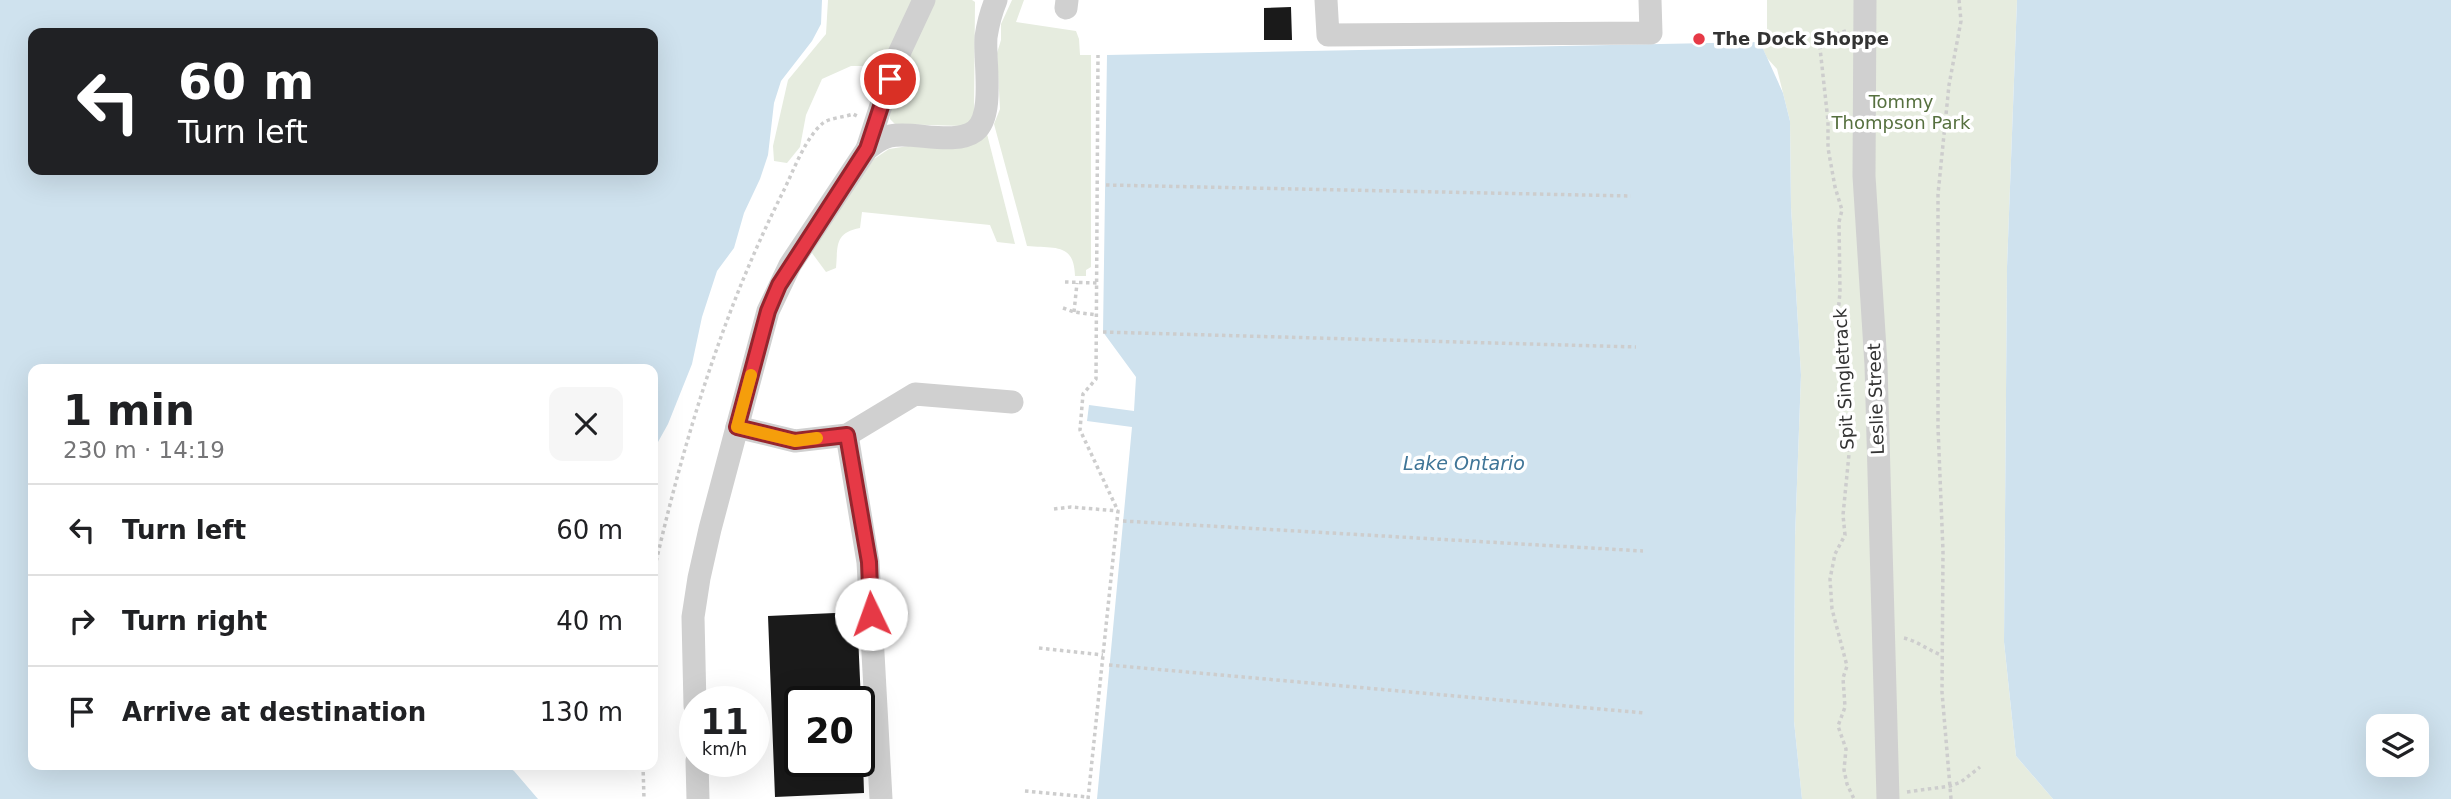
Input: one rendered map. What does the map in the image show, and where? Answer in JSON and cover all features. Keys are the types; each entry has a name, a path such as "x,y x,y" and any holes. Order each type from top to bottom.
{"street":[{"path":"695,686 693,617 710,529 768,311 779,285 867,149 895,62 924,0"},
{"path":"867,149 890,136 958,137 975,131 981,123 986,106 986,37 996,0"},
{"path":"1326,0 1328,35 1651,33 1650,0"},
{"name":"Leslie Street","path":"1865,0 1864,176 1876,365 1888,797"},
{"path":"737,427 795,441 847,435 915,394 1012,401"},
{"path":"847,435 869,562 881,799"},
{"path":"697,777 698,799"}],"path":[{"path":"1951,799 1942,692 1943,551 1939,468 1938,194 1948,90 1962,18 1959,0"},
{"name":"Spit Singletrack","path":"1854,799 1847,784 1844,770 1846,749 1838,726 1845,707 1843,678 1847,666 1832,610 1830,579 1835,554 1845,535 1843,515 1850,444 1837,324 1840,292 1839,222 1842,210 1835,187 1829,148 1819,39 1863,26"},
{"path":"1025,790 1088,798 1118,511 1080,430 1083,394 1096,379 1098,55"},
{"path":"658,553 668,509 716,352 740,284 804,149 824,122 853,114 875,124"},
{"path":"1106,185 1631,196"},
{"path":"1065,282 1097,282"},
{"path":"1074,312 1077,283"},
{"path":"1063,308 1097,315"},
{"path":"1102,332 1636,347"},
{"path":"1054,509 1071,506 1118,511"},
{"path":"1124,521 1643,551"},
{"path":"1884,636 1912,640 1926,650 1942,656"},
{"path":"1040,648 1103,655"},
{"path":"1110,665 1644,713"},
{"path":"1888,797 1950,786 1961,782 1980,768"},
{"path":"643,770 644,799"}],"green space":[{"path":"828,0 914,0 895,53 880,66 851,66 822,79 806,115 800,147 787,163 774,161 773,146 788,80 826,34"},
{"path":"935,0 975,2 974,114 971,122 963,126 895,124 890,119 891,103 899,72"},
{"path":"1012,0 1024,0 1016,22 1076,31 1080,55 1091,55 1091,267 1086,270 1086,276 1075,276 1071,257 1061,249 1027,246 994,124 1000,109 997,53 1001,40 1001,24"},
{"name":"Tommy Thompson Park","path":"1767,0 2017,0 2007,267 2004,642 2016,756 2053,799 1802,799 1794,721 1795,538 1801,375 1791,207 1790,121 1777,69 1767,58 1760,42 1767,42"},
{"path":"987,134 1015,244 997,242 990,225 862,212 860,228 846,233 839,242 836,268 826,272 812,253 813,246 874,159 889,149"}],"water":[{"path":"0,0 822,0 821,24 812,41 781,81 774,103 768,155 760,179 744,213 734,248 717,271 702,317 692,364 658,442 658,364 28,364 28,770 512,770 538,799 0,799"},
{"path":"2017,0 2451,0 2451,799 2053,799 2016,756 2004,642 2007,267"},
{"name":"Lake Ontario","path":"1760,42 1783,93 1790,121 1791,207 1801,375 1795,538 1794,721 1802,799 1097,799 1132,427 1087,421 1089,405 1134,411 1136,377 1103,332 1107,55"}],"building":[{"path":"1291,7 1292,40 1264,40 1264,8"},
{"path":"857,612 860,686 784,686 784,777 864,777 864,793 775,797 768,616"}],"slow traffic":[{"path":"751,375 737,427 795,441 817,438"}],"place":[{"name":"The Dock Shoppe","path":"1699,39"}],"route":[{"path":"871,614 869,562 847,435 795,441 737,427 768,311 779,285 860,162 867,149 890,79"}]}
